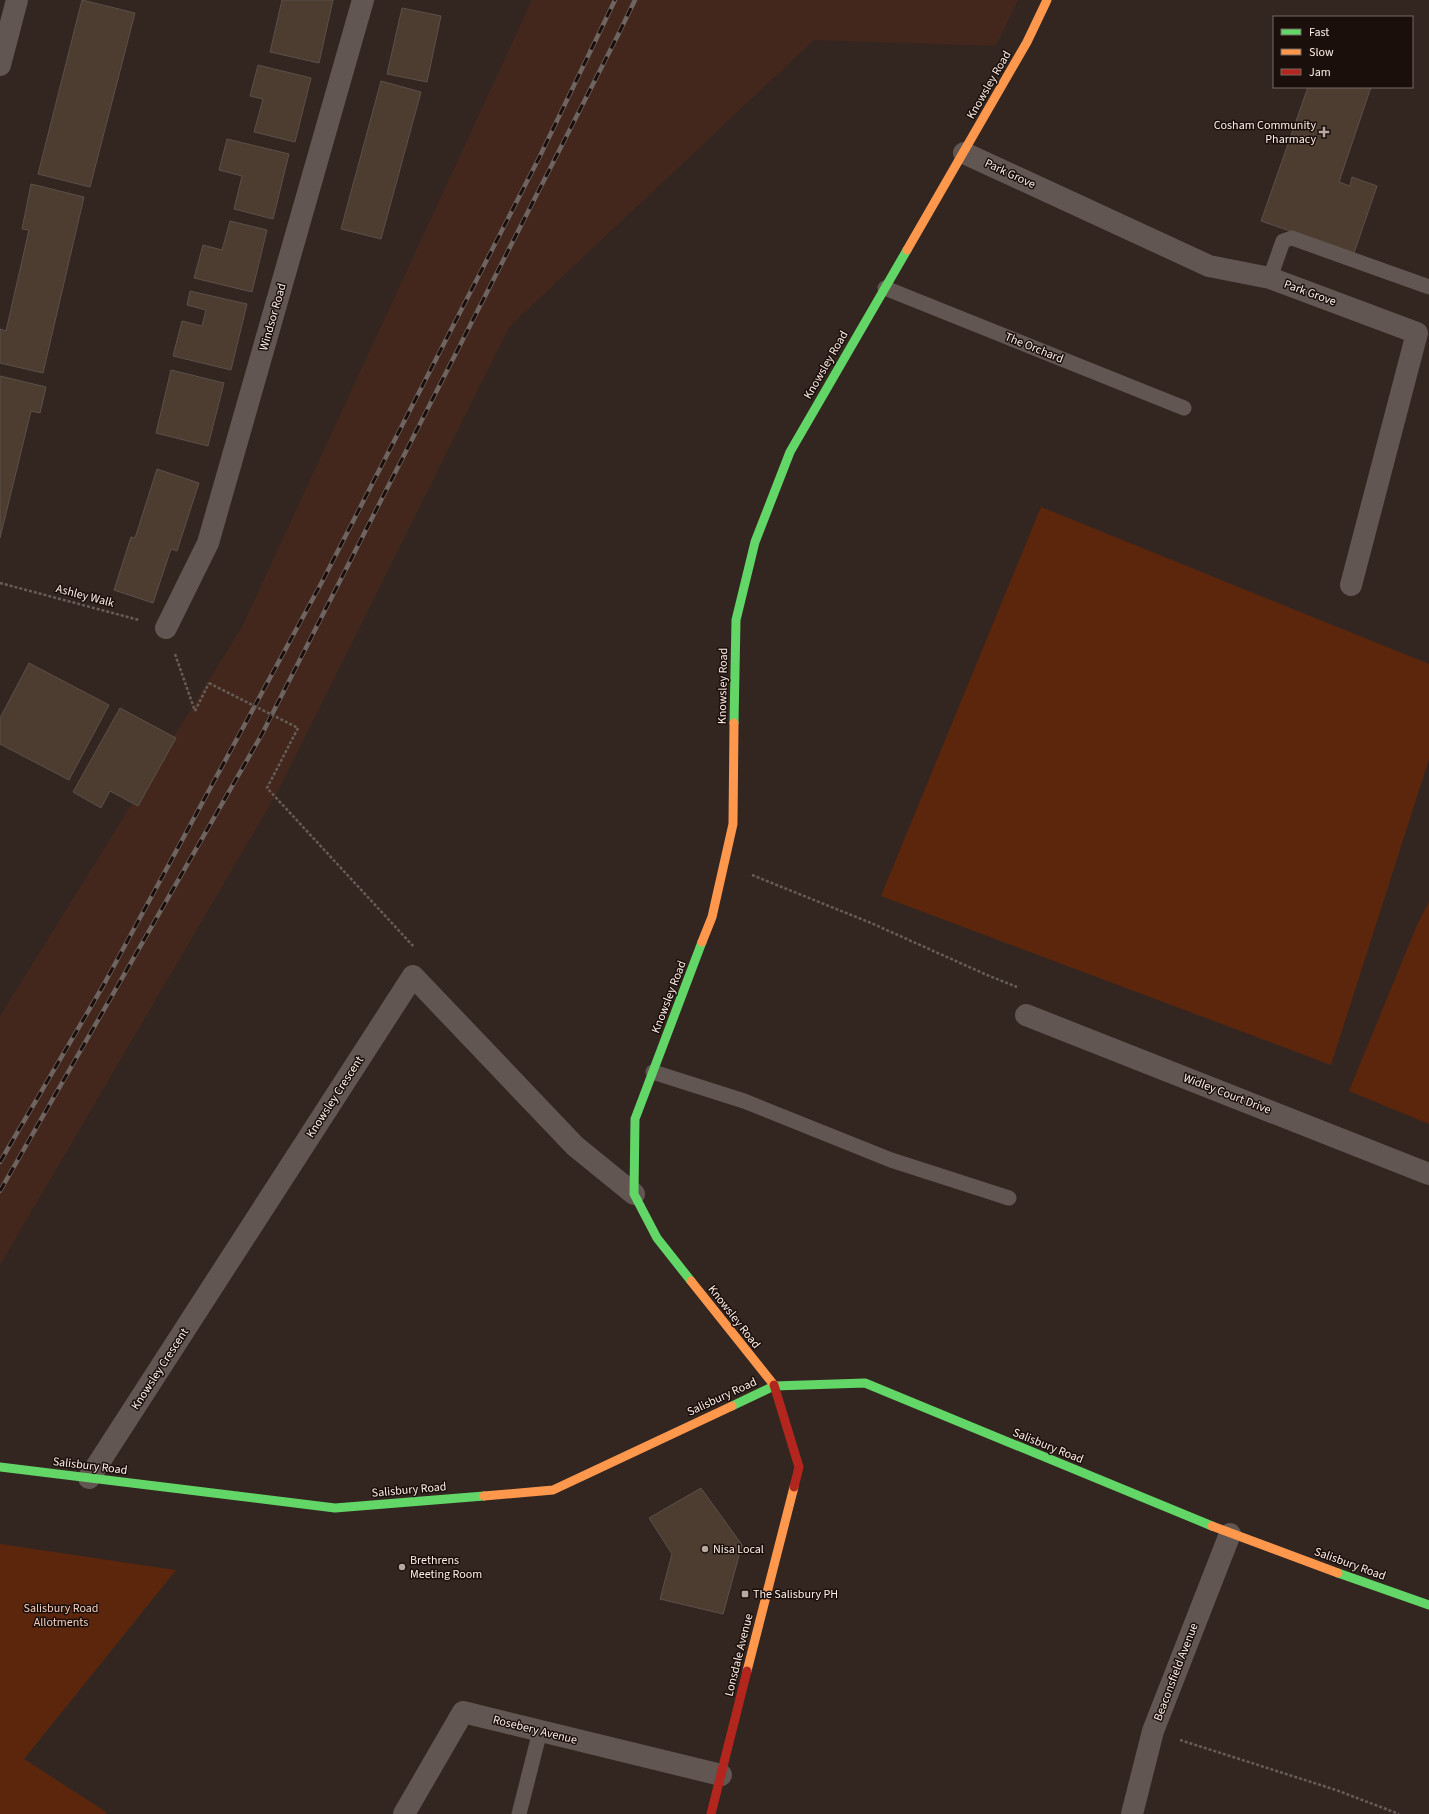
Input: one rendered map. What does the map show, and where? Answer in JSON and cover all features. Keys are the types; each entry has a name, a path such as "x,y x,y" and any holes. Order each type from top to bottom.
{"street":[{"path":"0,65 17,0"},
{"name":"Windsor Road","path":"166,628 208,543 363,0"},
{"name":"Knowsley Road","path":"774,1386 657,1238 634,1194 635,1119 712,917 733,824 736,620 755,542 790,452 964,153 1027,42 1047,0"},
{"name":"Park Grove","path":"964,153 1209,266 1270,278 1418,333 1351,585"},
{"path":"413,976 574,1146 634,1194"},
{"name":"Knowsley Crescent","path":"89,1478 413,976"},
{"name":"Widley Court Drive","path":"1026,1016 1429,1174"},
{"name":"Salisbury Road","path":"0,1467 335,1508 553,1490 774,1386 865,1383 1230,1534 1429,1605"},
{"name":"Lonsdale Avenue","path":"711,1814 799,1467 774,1386"},
{"name":"Beaconsfield Avenue","path":"1132,1814 1153,1731 1230,1534"},
{"name":"Rosebery Avenue","path":"404,1814 463,1712 721,1775"}],"lane":[{"path":"1270,278 1283,241 1292,238 1429,287"},
{"name":"The Orchard","path":"885,288 1184,408"},
{"path":"653,1072 744,1101 891,1160 1009,1198"},
{"path":"519,1814 540,1731"}],"path":[{"name":"Ashley Walk","path":"0,583 166,628"},
{"path":"166,628 195,711 209,683 298,728 267,788 426,960 413,976"},
{"path":"1153,1731 1336,1790 1399,1814"}],"shaded area":[{"path":"532,0 1018,0 996,46 814,40 510,326 277,793 0,1265 0,1016 242,627"}],"green space":[{"path":"1041,507 1429,664 1429,759 1331,1065 881,896"},
{"path":"1429,901 1429,1124 1349,1091 1418,923"},
{"name":"Salisbury Road Allotments","path":"0,1544 176,1570 24,1759 106,1812 105,1814 0,1814"}],"building":[{"path":"82,0 135,13 90,187 38,174"},
{"path":"282,0 333,0 319,63 270,52"},
{"path":"402,8 441,16 427,82 387,74"},
{"path":"258,65 311,78 295,142 254,132 263,99 250,96"},
{"path":"381,81 421,92 381,239 341,229"},
{"name":"Cosham Community Pharmacy","path":"1308,88 1371,88 1339,182 1350,186 1352,177 1377,186 1354,253 1261,221"},
{"path":"227,139 289,154 273,219 234,209 242,176 219,170"},
{"path":"31,184 84,197 43,373 0,363 0,329 6,331 29,230 22,229"},
{"path":"230,221 267,230 252,292 194,278 203,245 222,250"},
{"path":"190,291 247,304 231,370 173,356 182,321 202,326 206,310 187,305"},
{"path":"171,370 224,383 208,446 156,433"},
{"path":"0,376 46,387 40,413 31,411 0,538"},
{"path":"157,469 199,483 177,551 171,549 153,603 114,590 131,537 135,538"},
{"path":"29,663 109,705 69,780 0,744 0,718"},
{"path":"120,708 176,738 138,806 110,791 101,808 73,792"},
{"name":"Nisa Local","path":"701,1488 742,1545 723,1614 660,1599 672,1554 649,1518"}],"railway":[{"path":"0,1162 103,986 323,580 540,156 615,0"},
{"path":"0,1191 262,734 635,0"}],"traffic: fast":[{"path":"734,723 736,620 755,542 790,452 907,250"},
{"path":"691,1281 657,1238 634,1194 635,1119 702,942"},
{"path":"732,1406 774,1386 865,1383 1212,1526"},
{"path":"0,1467 335,1508 484,1496"},
{"path":"1338,1573 1429,1605"}],"traffic: slow":[{"path":"907,250 1027,42 1047,0"},
{"path":"702,942 712,917 733,824 734,723"},
{"path":"691,1281 774,1385"},
{"path":"484,1496 553,1490 732,1406"},
{"path":"747,1671 794,1487"},
{"path":"1212,1526 1338,1573"}],"traffic: jam":[{"path":"774,1385 799,1467 794,1487"},
{"path":"711,1814 747,1671"}],"place":[{"name":"Cosham Community Pharmacy","path":"1324,132"},
{"name":"Nisa Local","path":"705,1549"},
{"name":"Brethrens Meeting Room","path":"402,1567"},
{"name":"The Salisbury PH","path":"745,1594"}]}
